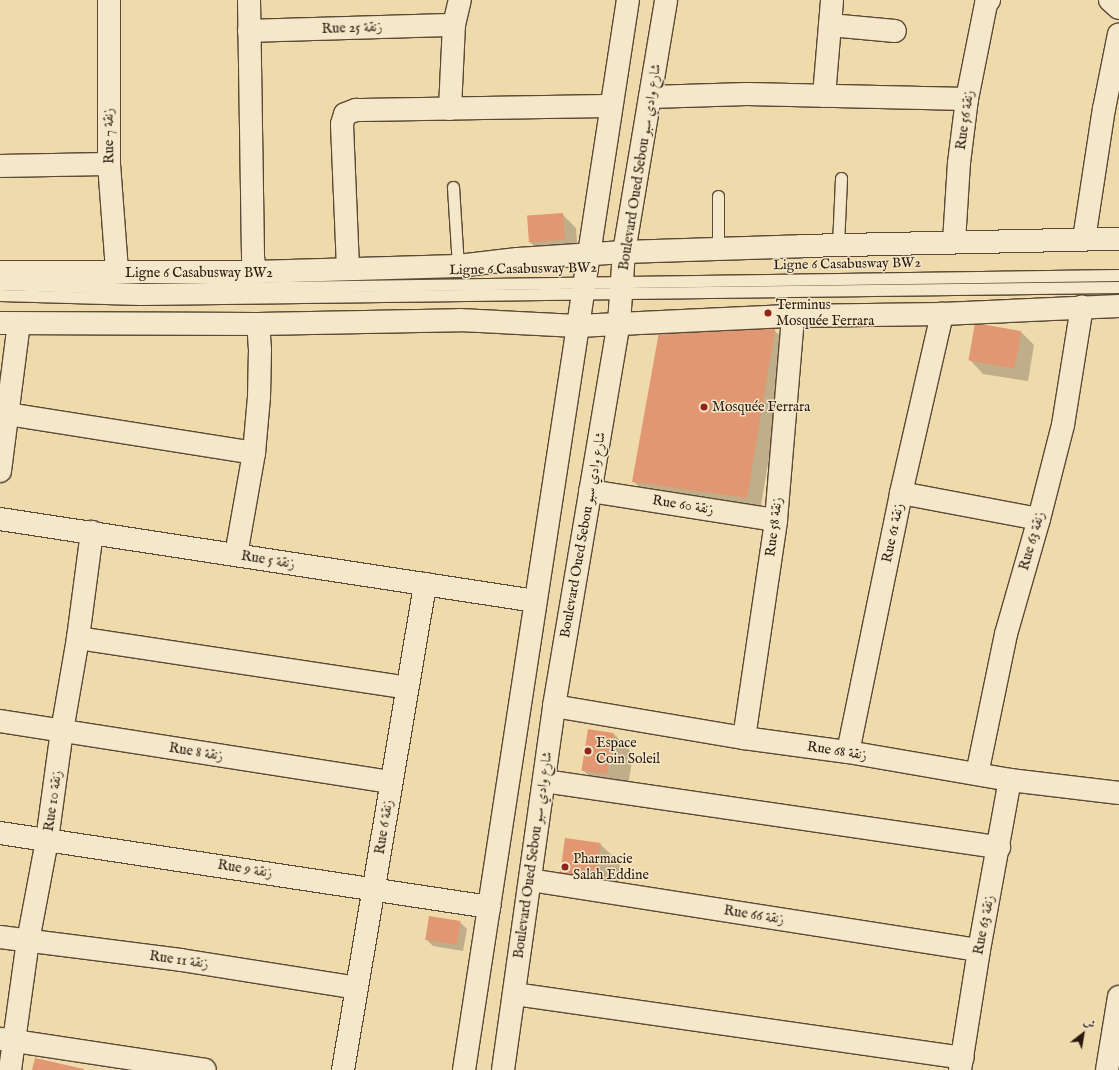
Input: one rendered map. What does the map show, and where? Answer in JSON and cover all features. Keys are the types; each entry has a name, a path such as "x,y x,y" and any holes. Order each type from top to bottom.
{"street":[{"name":"Rue 7 زنقة","path":"108,0 109,164 117,271"},
{"path":"249,0 253,257 255,272"},
{"path":"450,109 454,25 460,0"},
{"path":"464,1070 628,0"},
{"name":"Boulevard Oued Sebou شارع وادي سبو","path":"503,1070 554,706 619,323 624,252 666,0"},
{"path":"824,96 832,0"},
{"path":"1110,0 1119,8"},
{"name":"Rue 56 زنقة","path":"954,242 967,99 985,1"},
{"name":"Rue 25 زنقة","path":"249,31 454,25"},
{"path":"830,25 895,32"},
{"path":"1084,239 1112,114 1119,34"},
{"path":"650,97 746,94 967,99"},
{"path":"348,268 342,124 345,114 356,110 611,106"},
{"path":"0,166 109,164"},
{"path":"0,272 255,272 348,268 458,266 624,252 838,245 1119,239"},
{"path":"0,471 8,414 9,323 258,324 459,320 577,326 793,316 942,314 1119,306"},
{"name":"Rue 63 زنقة","path":"977,774 1006,634 1039,519 1063,425 1082,307"},
{"name":"Rue 61 زنقة","path":"848,752 901,494 942,314"},
{"name":"Rue 58 زنقة","path":"744,738 776,520 793,316"},
{"path":"236,555 254,453 260,398 260,350 258,324"},
{"path":"8,414 254,453"},
{"name":"Rue 60 زنقة","path":"590,491 776,520"},
{"path":"901,494 1039,519"},
{"name":"Rue 5 زنقة","path":"0,519 536,601"},
{"name":"Rue 10 زنقة","path":"10,1070 7,1040 47,840 62,731 78,638 92,532"},
{"name":"Rue 6 زنقة","path":"344,1070 425,584"},
{"path":"78,638 407,688"},
{"name":"Rue 68 زنقة","path":"554,706 744,738 848,752 1010,780 1119,793"},
{"name":"Rue 8 زنقة","path":"0,721 391,782"},
{"name":"Rue 63 زنقة","path":"961,1064 979,950 1010,780"},
{"path":"544,781 999,847"},
{"name":"Rue 9 زنقة","path":"0,833 374,888 489,907"},
{"name":"Rue 66 زنقة","path":"530,880 979,950"},
{"name":"Rue 11 زنقة","path":"0,937 181,960 357,988"},
{"path":"514,994 961,1064"},
{"path":"1107,1070 1119,997"},
{"path":"7,1040 205,1070"}],"lane":[{"path":"838,245 841,178"},
{"path":"453,187 458,266"},
{"path":"718,196 718,250"},
{"name":"Ligne 6 Casabusway BW2","path":"0,296 140,300 1119,275"},
{"name":"Ligne 6 Casabusway BW2","path":"0,284 143,289 583,289"},
{"name":"Ligne 6 Casabusway BW2","path":"622,288 1119,287"}],"building":[{"path":"563,213 565,240 529,242 527,216"},
{"path":"975,323 1021,331 1015,369 968,360"},
{"name":"Mosquée Ferrara","path":"775,329 747,498 632,482 659,332"},
{"path":"588,729 614,733 607,775 581,770"},
{"path":"565,838 601,843 595,881 560,876"},
{"path":"429,916 461,921 457,945 425,940"},
{"path":"35,1058 84,1069 84,1070 32,1070"}],"place":[{"name":"Terminus Mosquée Ferrara","path":"768,313"},
{"name":"Mosquée Ferrara","path":"704,407"},
{"name":"Espace Coin Soleil","path":"588,751"},
{"name":"Pharmacie Salah Eddine","path":"565,867"}]}
